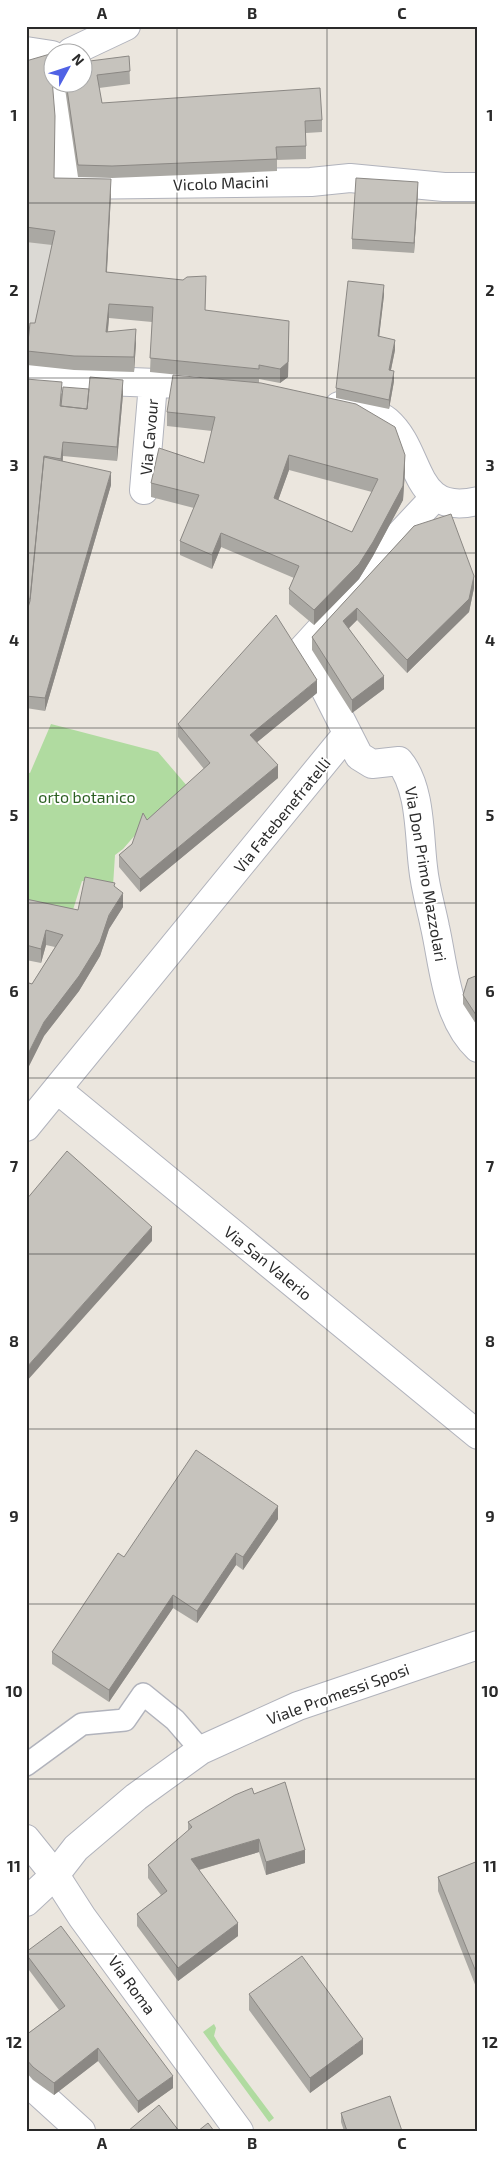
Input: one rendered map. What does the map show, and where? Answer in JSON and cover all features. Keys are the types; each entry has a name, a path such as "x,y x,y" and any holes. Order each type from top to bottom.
{"street":[{"path":"92,42 126,26"},
{"path":"26,51 42,53"},
{"name":"Vicolo Macini","path":"59,92 66,185 311,182 350,178 444,187 478,187"},
{"name":"Via Cavour","path":"27,378 153,384 184,383 229,387"},
{"name":"Via Cavour","path":"144,490 153,384"},
{"path":"315,400 370,414 388,422 398,434 424,484 435,497 449,504 461,505 478,501"},
{"path":"347,734 324,688 302,651 364,582 390,545 435,497"},
{"name":"Via Don Primo Mazzolari","path":"347,734 359,756 365,761 372,764 399,761 404,768 414,799 425,886 453,1009 467,1034 478,1048"},
{"name":"Via Fatebenefratelli","path":"26,1127 347,734"},
{"name":"Via San Valerio","path":"58,1090 478,1435"},
{"name":"Viale Promessi Sposi","path":"26,1902 55,1874 76,1848 136,1796 201,1750 298,1706 478,1645"},
{"name":"Via Roma","path":"26,1839 55,1874 82,1916 239,2131"},
{"path":"26,2081 81,2131"}],"lane":[{"path":"26,1765 82,1724 126,1720 143,1694 175,1720 201,1750"}],"green space":[{"name":"orto botanico","path":"51,724 158,752 188,787 143,826 123,849 115,855 113,886 82,881 72,913 26,905 26,772 30,773"},
{"path":"214,2024 216,2028 214,2036 220,2046 274,2118 269,2122 203,2032"}],"shaded area":[{"path":"26,241 55,245 26,393"}],"building":[{"path":"42,56 42,92 53,92 55,116 54,178 111,179 106,272 183,280 187,277 206,276 205,310 289,321 288,362 280,369 259,365 259,369 150,358 153,307 109,304 106,332 136,329 134,357 74,356 27,351 30,323 35,323 55,231 26,227 26,61"},
{"path":"129,56 130,71 97,75 102,103 320,88 322,120 305,121 306,146 276,147 277,159 112,166 78,165 67,92 92,92 92,61"},
{"path":"356,178 418,182 414,243 352,239"},
{"path":"348,281 384,285 378,336 395,340 389,370 394,371 389,400 336,388"},
{"path":"173,375 261,383 356,404 395,427 405,455 403,486 359,564 314,610 289,589 299,566 221,533 212,555 180,541 199,495 151,483 159,448 204,463 215,417 167,412","holes":["289,455 378,479 352,532 274,498"]},
{"path":"90,377 123,380 117,447 63,442 61,459 44,456 30,599 26,599 26,379 62,382 60,406 87,409"},
{"path":"63,387 89,389 87,409 61,406"},
{"path":"44,457 111,472 45,698 26,696 26,614 30,601"},
{"path":"451,514 474,576 469,599 407,660 357,608 343,621 384,676 352,700 312,637 414,526"},
{"path":"276,615 317,680 250,735 278,765 140,879 119,855 132,844 143,813 147,820 210,763 178,724"},
{"path":"85,877 115,883 114,886 123,893 109,915 100,942 79,976 44,1022 26,1058 26,982 32,984 63,935 46,930 41,949 26,945 26,899 78,910"},
{"path":"478,975 478,1018 463,995 468,979"},
{"path":"67,1151 152,1227 26,1368 26,1200"},
{"path":"196,1450 278,1506 243,1557 236,1553 197,1611 173,1595 109,1690 52,1652 118,1553 124,1557"},
{"path":"285,1782 305,1850 266,1862 259,1839 191,1859 238,1923 178,1968 137,1914 167,1891 148,1865 192,1827 188,1822 235,1795 252,1788 254,1794"},
{"path":"478,1861 478,1977 438,1877"},
{"path":"61,1926 173,2076 138,2101 98,2048 54,2083 33,2067 26,2059 26,2035 65,2006 26,1952"},
{"path":"302,1956 363,2039 310,2078 249,1994"},
{"path":"390,2096 402,2131 347,2131 341,2113"},
{"path":"159,2105 179,2131 128,2131"},
{"path":"208,2123 214,2131 198,2131"}]}
